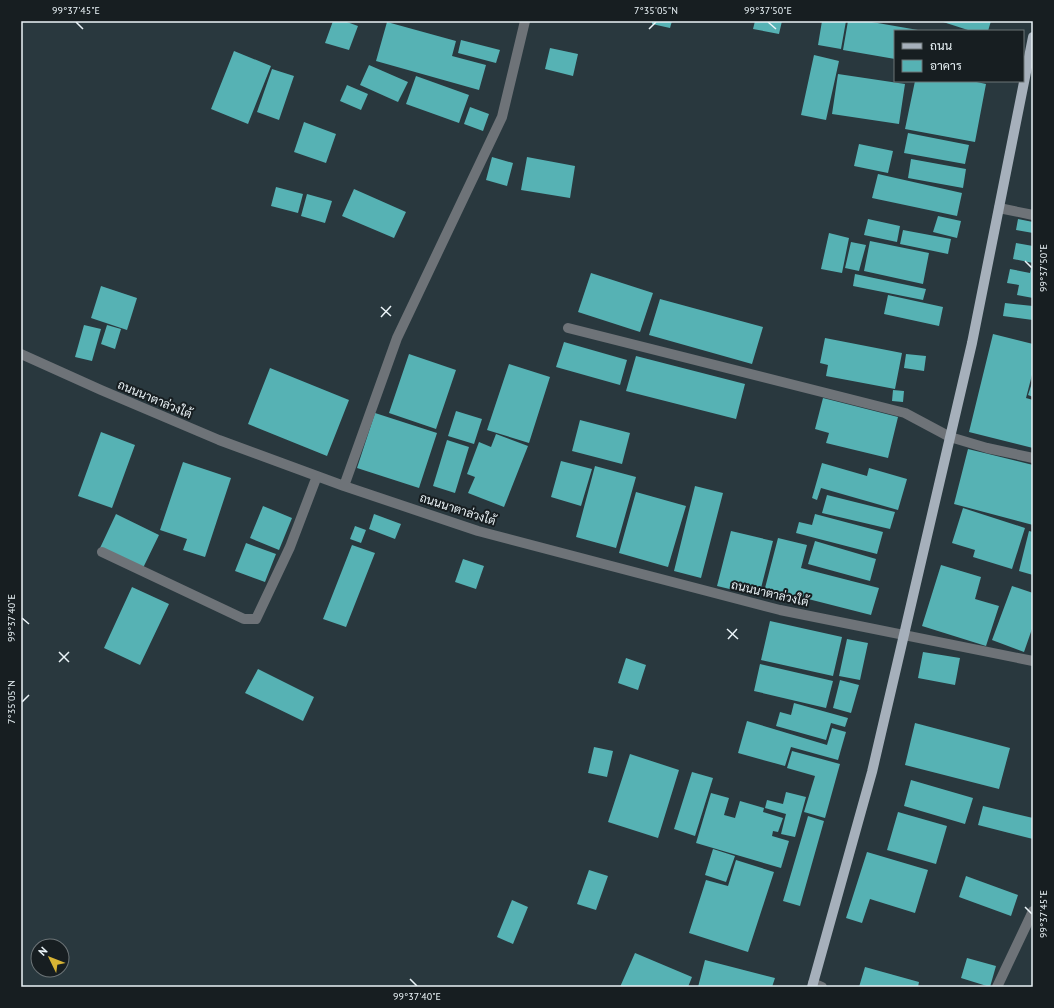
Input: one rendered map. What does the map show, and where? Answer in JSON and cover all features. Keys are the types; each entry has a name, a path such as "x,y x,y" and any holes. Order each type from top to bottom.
{"main road":[{"path":"816,986 872,772 972,343 1033,38"}],"street":[{"path":"344,486 397,338 502,118 525,21"},
{"path":"999,208 1033,214"},
{"path":"568,328 905,413 950,437 987,448 1033,458"},
{"name":"ถนนนาตาล่วงใต้","path":"21,354 219,440 344,486 478,531 780,610 1033,661"},
{"path":"102,552 244,619 256,619 290,547 317,476"},
{"path":"998,987 1033,911"}],"building":[{"path":"333,21 344,21 358,26 349,50 325,43"},
{"path":"652,21 672,21 670,28 652,24"},
{"path":"755,21 782,21 779,34 753,29"},
{"path":"822,21 846,21 841,49 818,45"},
{"path":"848,21 866,21 918,30 894,30 894,59 843,50"},
{"path":"940,21 991,21 988,30 968,30"},
{"path":"387,22 456,41 452,56 486,65 479,90 376,61"},
{"path":"461,40 500,50 496,63 458,53"},
{"path":"550,48 578,54 573,76 545,69"},
{"path":"234,51 271,66 248,124 211,109"},
{"path":"814,55 839,61 826,120 801,115"},
{"path":"369,65 408,82 398,102 360,85"},
{"path":"272,69 294,76 279,120 257,112"},
{"path":"838,74 905,84 899,124 832,114"},
{"path":"416,76 469,95 459,123 406,104"},
{"path":"915,82 977,82 986,84 975,142 905,129"},
{"path":"347,85 368,94 361,110 340,101"},
{"path":"470,107 489,114 483,131 464,124"},
{"path":"304,122 336,134 326,163 294,152"},
{"path":"908,133 969,145 965,164 904,153"},
{"path":"859,144 893,151 888,173 854,166"},
{"path":"492,157 513,163 507,186 486,180"},
{"path":"527,157 575,166 570,198 521,190"},
{"path":"911,159 966,169 963,188 908,178"},
{"path":"878,174 962,193 957,216 872,198"},
{"path":"276,187 303,194 298,213 271,206"},
{"path":"354,189 406,212 394,238 342,216"},
{"path":"307,194 332,201 325,223 301,216"},
{"path":"938,216 961,221 957,238 933,232"},
{"path":"868,219 900,226 897,242 864,235"},
{"path":"1018,219 1033,222 1033,233 1016,230"},
{"path":"903,230 951,239 948,254 900,244"},
{"path":"829,233 849,238 842,273 821,269"},
{"path":"870,241 929,253 923,284 864,271"},
{"path":"851,242 866,245 859,271 845,268"},
{"path":"1016,243 1033,246 1033,263 1013,259"},
{"path":"1032,263 1033,298 1017,295 1019,285 1007,283 1010,269 1030,273"},
{"path":"591,273 653,293 640,332 578,312"},
{"path":"855,274 926,289 923,300 853,286"},
{"path":"101,286 137,298 127,330 91,318"},
{"path":"888,295 943,307 939,326 884,314"},
{"path":"660,299 763,327 752,364 649,335"},
{"path":"1005,303 1033,306 1033,320 1003,316"},
{"path":"84,325 101,329 92,361 75,357"},
{"path":"107,325 121,329 115,349 101,344"},
{"path":"993,334 1033,344 1033,371 1026,398 1033,400 1033,448 969,432"},
{"path":"825,338 902,353 895,389 826,376 828,365 820,363"},
{"path":"564,342 627,360 620,385 556,367"},
{"path":"409,354 456,370 436,429 389,413"},
{"path":"906,354 926,356 924,371 904,368"},
{"path":"636,356 745,384 736,419 626,391"},
{"path":"509,364 550,377 529,443 487,430"},
{"path":"270,368 349,400 327,456 248,424"},
{"path":"1033,380 1033,397 1028,395"},
{"path":"893,390 904,391 903,402 892,401"},
{"path":"823,398 898,417 888,458 826,443 829,433 815,429"},
{"path":"456,411 482,419 474,444 448,436"},
{"path":"375,413 437,433 419,488 357,468"},
{"path":"580,420 630,433 622,464 572,451"},
{"path":"101,432 135,445 112,508 78,496"},
{"path":"496,434 528,446 504,507 468,493 475,477 467,474 479,442 491,447"},
{"path":"447,440 469,447 455,493 433,486"},
{"path":"968,449 1033,465 1033,525 954,504"},
{"path":"561,461 592,469 581,506 551,497"},
{"path":"183,462 231,478 205,557 183,550 187,539 160,530"},
{"path":"822,463 867,476 869,468 907,479 898,510 821,488 817,500 812,498"},
{"path":"595,466 636,477 616,548 576,537"},
{"path":"695,486 723,493 701,578 674,571"},
{"path":"636,492 686,506 668,567 619,553"},
{"path":"827,495 895,512 890,529 822,513"},
{"path":"263,506 292,518 279,550 250,538"},
{"path":"963,508 1025,528 1012,569 973,557 975,550 952,543"},
{"path":"116,514 159,535 143,568 100,548"},
{"path":"374,514 401,524 395,539 369,529"},
{"path":"815,514 883,532 877,554 796,533 799,522 812,525"},
{"path":"355,526 366,530 361,543 350,539"},
{"path":"731,531 773,541 759,596 717,586"},
{"path":"1029,531 1033,532 1033,575 1019,571"},
{"path":"778,538 807,545 801,568 879,588 871,615 765,588"},
{"path":"815,541 876,559 870,581 808,564"},
{"path":"246,543 276,554 265,582 235,571"},
{"path":"352,545 375,553 346,627 323,619"},
{"path":"463,559 484,566 476,589 455,582"},
{"path":"941,565 981,577 975,599 999,606 986,646 922,626"},
{"path":"1012,586 1033,593 1033,626 1024,652 992,640"},
{"path":"132,587 169,604 140,665 104,648"},
{"path":"770,621 842,637 833,676 761,660"},
{"path":"847,639 868,643 860,680 839,676"},
{"path":"923,652 960,658 955,685 918,678"},
{"path":"626,658 646,665 638,690 618,683"},
{"path":"760,664 833,681 826,708 754,691"},
{"path":"258,669 314,697 303,721 245,693"},
{"path":"840,680 859,685 851,713 833,708"},
{"path":"794,703 848,718 845,727 831,723 826,740 776,726 780,712 791,715"},
{"path":"747,721 827,745 832,728 846,732 838,760 791,747 785,766 738,753"},
{"path":"915,723 1010,748 999,789 905,765"},
{"path":"594,747 613,751 607,777 588,773"},
{"path":"792,751 840,764 825,818 804,812 815,776 787,768"},
{"path":"630,754 679,770 658,838 608,822"},
{"path":"692,772 713,778 695,836 674,829"},
{"path":"911,780 973,798 965,824 904,806"},
{"path":"786,792 806,797 795,837 781,834 786,814 765,808 767,800 783,804"},
{"path":"711,793 729,798 724,815 735,818 740,801 764,808 763,812 783,818 778,832 773,831 772,836 789,841 781,868 696,843"},
{"path":"983,806 1033,818 1033,839 978,825"},
{"path":"898,812 947,826 936,864 887,850"},
{"path":"808,816 824,821 800,906 783,901"},
{"path":"713,849 735,856 726,882 705,875"},
{"path":"867,852 928,870 915,913 870,899 862,923 846,918"},
{"path":"736,860 774,872 748,952 689,933 706,880 728,886"},
{"path":"589,870 608,876 596,910 577,904"},
{"path":"966,876 1018,895 1011,916 959,897"},
{"path":"512,900 528,907 513,944 497,937"},
{"path":"635,953 692,977 688,987 620,987"},
{"path":"967,958 996,966 990,987 961,978"},
{"path":"705,960 775,978 772,987 698,987"},
{"path":"865,967 919,982 918,987 859,987"}]}
